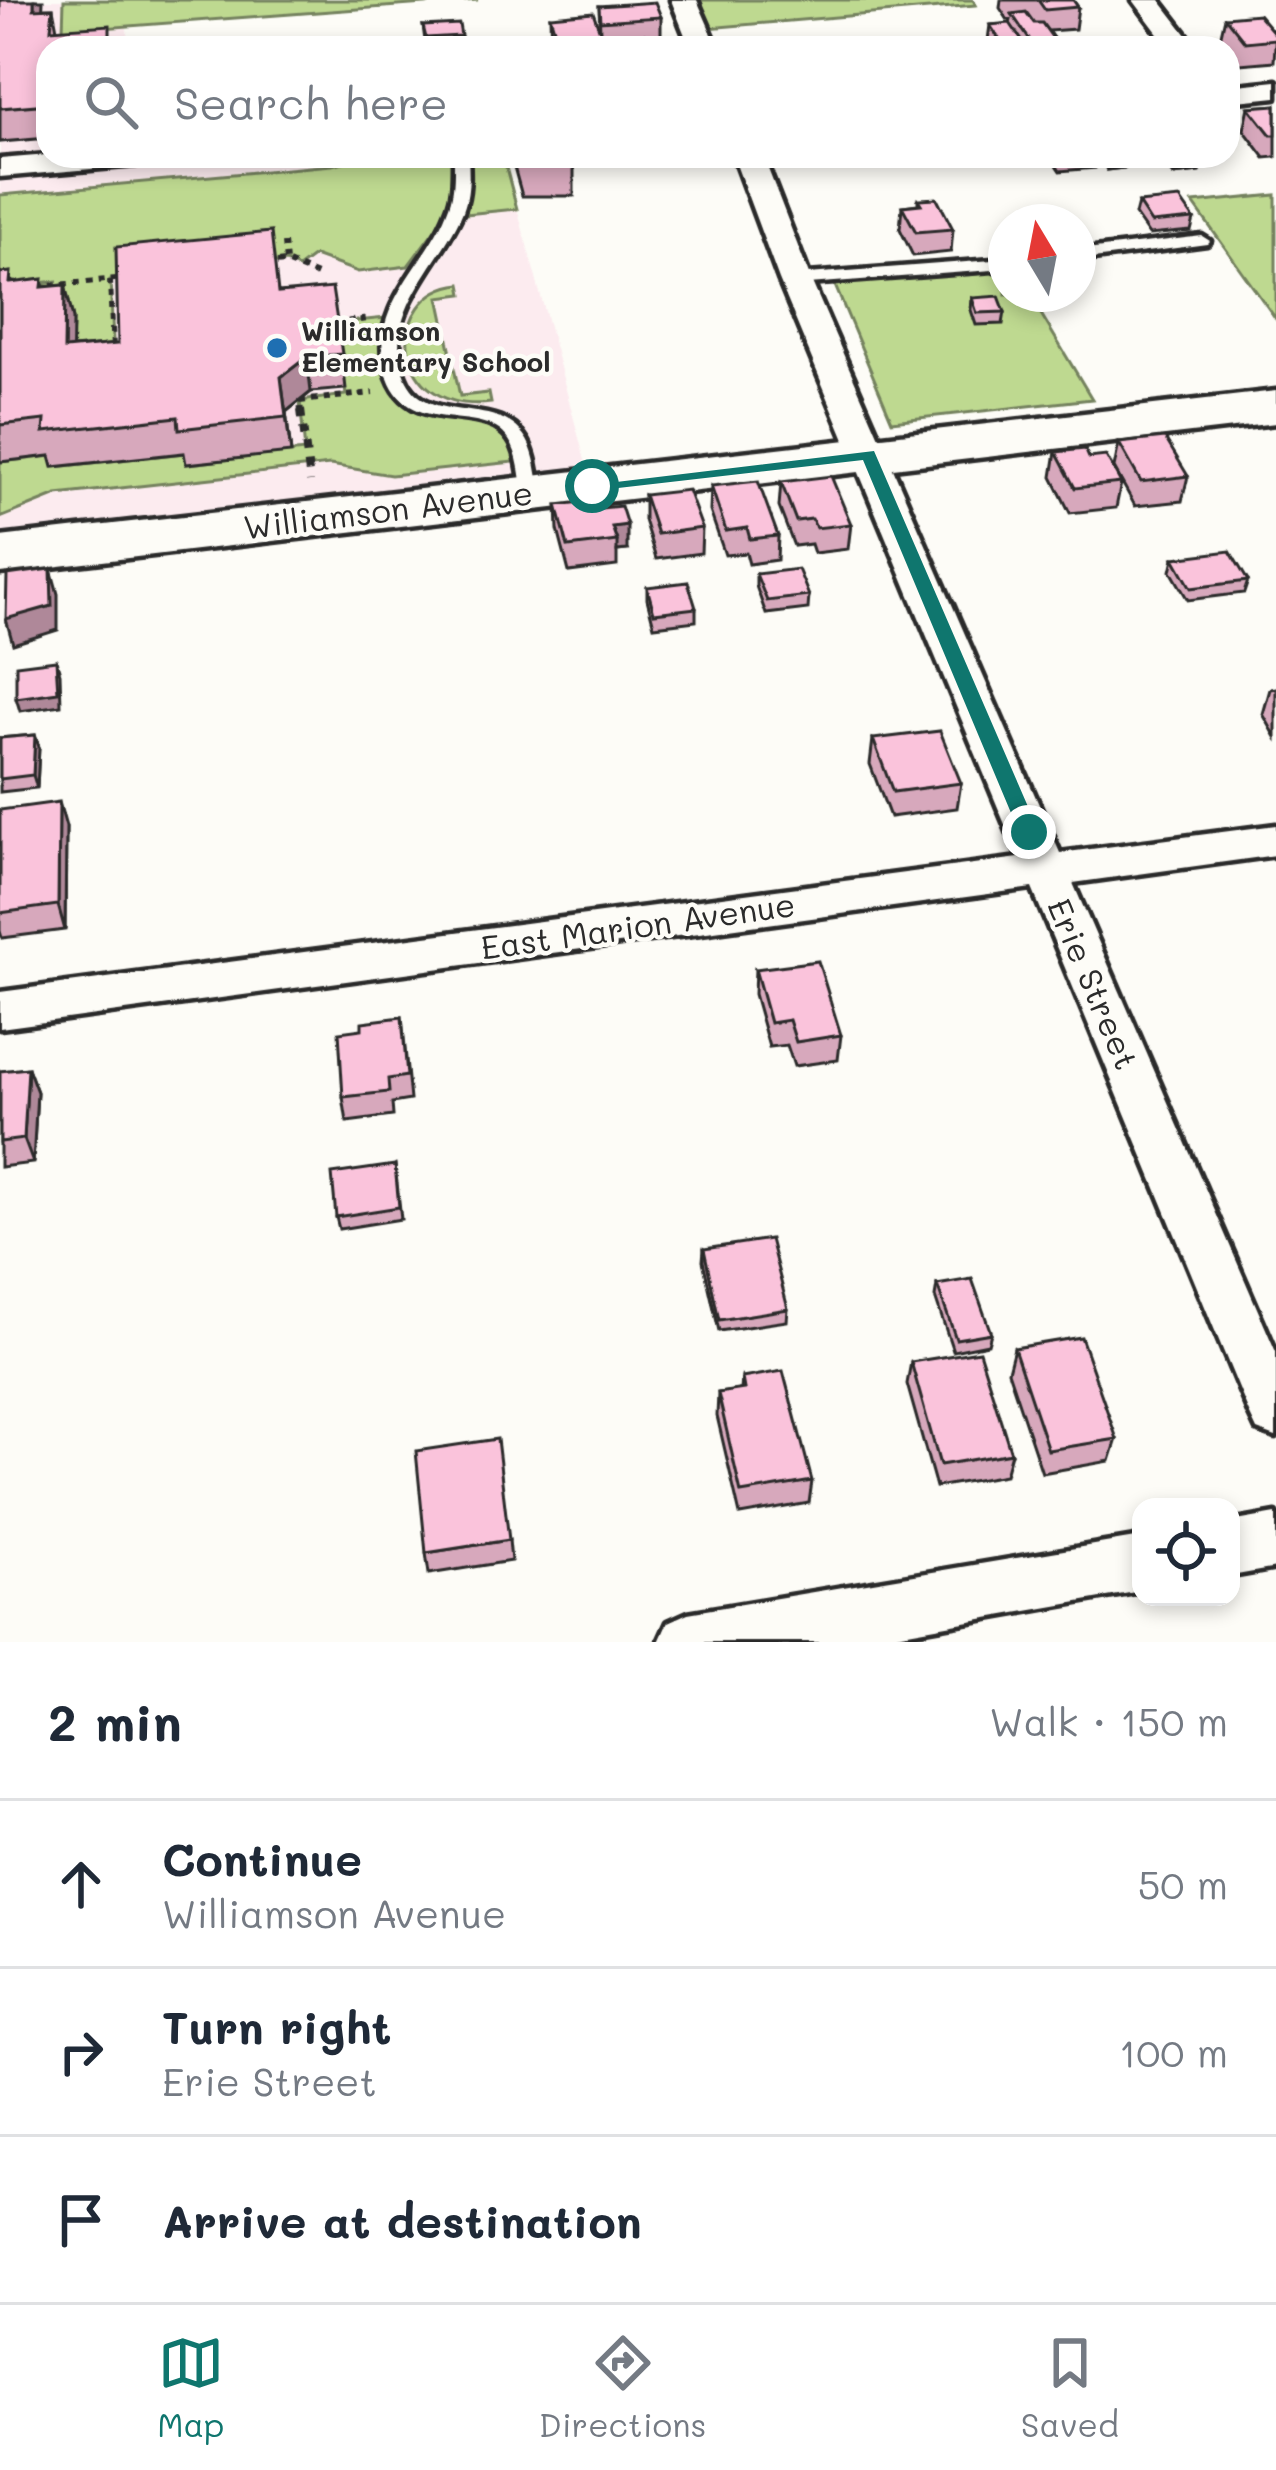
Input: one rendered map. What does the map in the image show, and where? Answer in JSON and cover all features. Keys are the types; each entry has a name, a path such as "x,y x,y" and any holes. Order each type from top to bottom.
{"main road":[{"name":"Williamson Avenue","path":"0,555 1276,407"}],"street":[{"path":"684,0 699,36"},
{"path":"1146,0 1174,36"},
{"path":"1240,93 1276,89"},
{"path":"0,167 36,164"},
{"name":"Erie Street","path":"753,168 868,454 1276,1413"},
{"name":"East Marion Avenue","path":"0,1010 1276,840"},
{"path":"1240,1547 1276,1541"},
{"path":"688,1642 1132,1566"}],"lane":[{"path":"460,168 456,208 392,324 389,341 404,390 424,409 506,427 518,439 532,494"},
{"path":"1096,254 1202,241"},
{"path":"795,280 988,265"}],"path":[{"path":"284,243 286,262"},
{"path":"264,264 286,262 317,275"},
{"path":"32,288 132,278"},
{"path":"110,280 114,360"},
{"path":"310,482 300,401 404,390"}],"shaded area":[{"name":"Williamson Elementary School","path":"0,0 64,0 64,31 127,27 127,36 36,36 36,168 506,168 592,486 0,555"}],"green space":[{"path":"64,0 478,0 63,31"},
{"path":"684,0 973,0 976,5 696,29"},
{"path":"299,168 506,168 517,209 445,216 408,266 358,272 314,256 298,268 286,262 110,280 115,380 72,384 13,290 58,281 0,287 0,195"},
{"path":"1276,195 1276,319 1193,203"},
{"path":"988,272 988,312 1040,312 1092,399 892,421 834,283"},
{"path":"461,284 463,294 439,297 460,396 489,393 491,403 457,402 432,391 416,373 408,351 409,328 418,308 436,292"},
{"path":"396,317 389,341 410,399 506,427 523,461 391,475 330,465 57,495 0,518 0,462 53,456 54,467 185,453 187,464 305,451 300,401 346,395 336,323"}],"building":[{"path":"0,0 34,0 34,9 53,8 51,29 110,25 110,36 36,36 36,105 0,108"},
{"path":"1038,0 1073,0 1078,7 1045,10"},
{"path":"655,2 661,17 600,21 599,6"},
{"path":"593,12 602,36 556,36 550,16"},
{"path":"1026,12 1051,36 1027,36 1012,14"},
{"path":"1258,14 1276,39 1245,42 1225,17"},
{"path":"1010,23 1019,36 997,36 990,25"},
{"path":"459,24 461,36 426,36 423,26"},
{"path":"1276,105 1276,135 1271,135 1249,107"},
{"path":"937,198 953,229 916,232 902,206"},
{"path":"1180,199 1194,219 1151,223 1138,203"},
{"path":"271,232 278,293 332,288 342,354 307,357 281,377 286,417 179,429 178,417 44,432 45,420 0,425 0,273 11,272 10,283 43,279 42,287 65,285 64,349 118,344 116,247"},
{"path":"988,297 988,312 1005,312 977,313 972,298"},
{"path":"1165,438 1188,476 1141,482 1119,443"},
{"path":"1085,449 1089,458 1106,456 1121,483 1075,488 1056,452"},
{"path":"831,476 851,524 816,528 812,519 796,521 781,482"},
{"path":"758,481 778,536 750,539 747,528 726,531 711,486"},
{"path":"688,490 702,528 657,534 644,495"},
{"path":"599,500 602,508 621,506 627,525 612,527 617,541 568,547 557,505"},
{"path":"1230,551 1248,581 1191,588 1174,558"},
{"path":"51,569 52,606 6,619 7,575"},
{"path":"798,569 809,596 767,601 756,574"},
{"path":"688,582 696,608 654,613 647,587"},
{"path":"56,660 58,692 16,698 16,665"},
{"path":"940,731 961,783 893,792 873,739"},
{"path":"35,735 33,775 0,779 0,738"},
{"path":"59,802 58,905 0,913 0,810"},
{"path":"818,961 841,1035 796,1042 789,1020 770,1023 755,969"},
{"path":"402,1017 407,1076 388,1079 389,1092 343,1097 339,1032 362,1029 362,1022"},
{"path":"28,1068 24,1139 0,1142 0,1071"},
{"path":"395,1165 399,1207 336,1217 332,1174"},
{"path":"770,1239 788,1309 719,1320 704,1249"},
{"path":"972,1279 991,1333 956,1339 937,1285"},
{"path":"1081,1337 1117,1439 1048,1450 1014,1348"},
{"path":"979,1351 1011,1453 940,1465 911,1362"},
{"path":"783,1371 812,1481 741,1493 718,1393 744,1389 742,1378"},
{"path":"497,1439 509,1540 426,1553 416,1451"}],"place":[{"name":"Williamson Elementary School","path":"277,348"}],"route":[{"path":"592,486 868,454 1029,832"}]}
